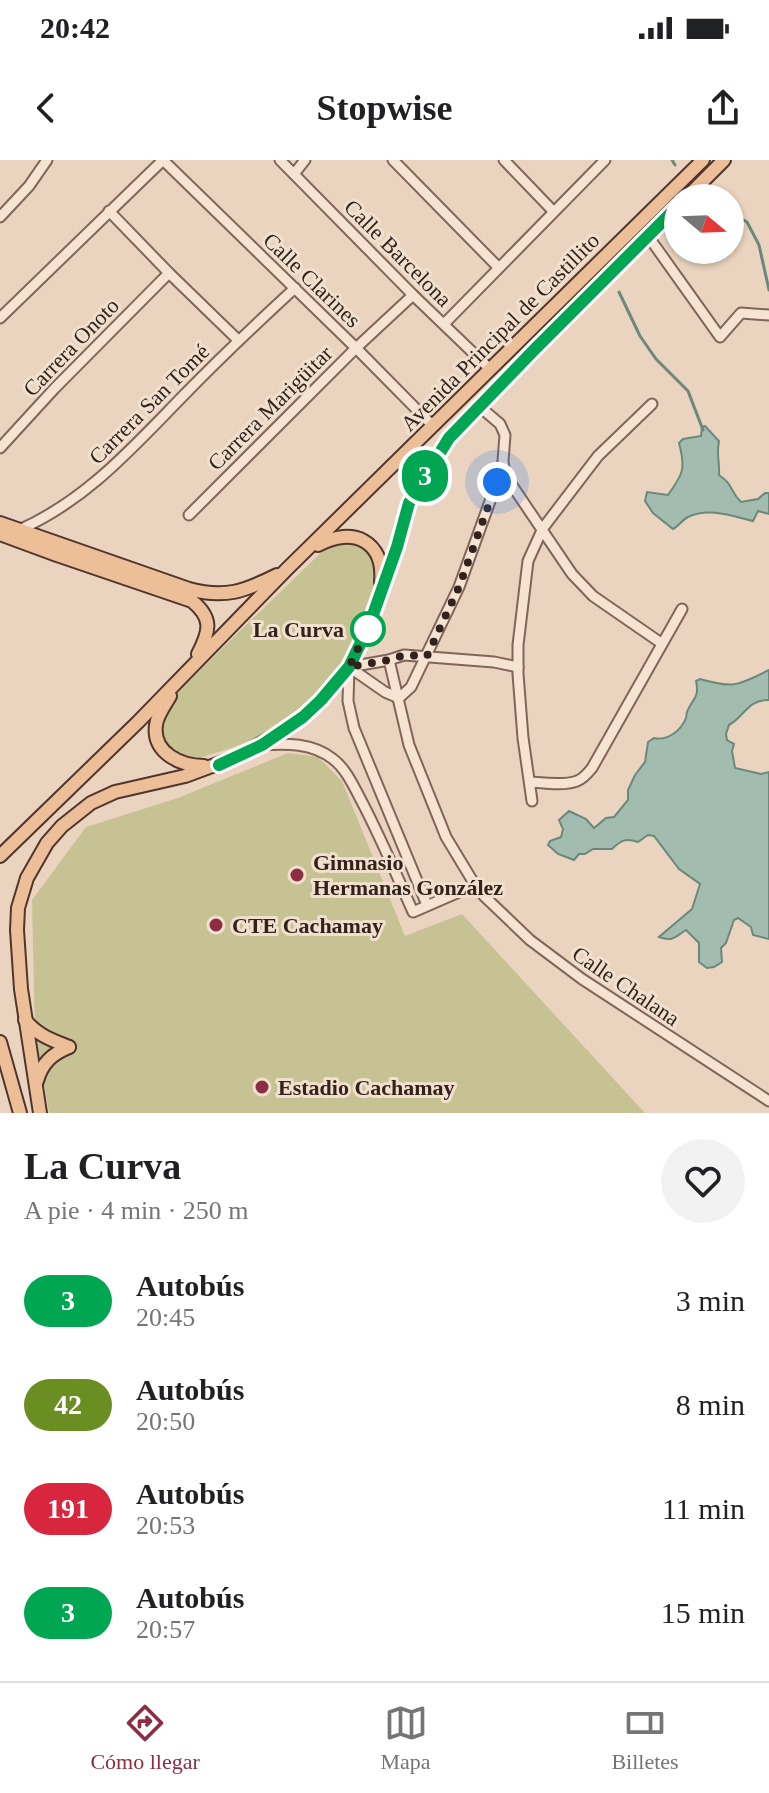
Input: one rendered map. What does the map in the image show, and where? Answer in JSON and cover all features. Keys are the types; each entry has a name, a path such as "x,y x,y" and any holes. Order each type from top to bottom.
{"main road":[{"name":"Avenida Principal de Castillito","path":"190,668 703,160"},
{"path":"700,184 724,160"},
{"name":"Avenida Principal de Castillito","path":"40,1113 25,1020 17,930 18,908 27,878 47,843 62,826 91,803 115,792 219,765 262,745 303,717 321,700 349,667 379,600 409,503 449,438 664,220"},
{"path":"0,523 189,589 225,595 287,569 324,542 337,537 360,539 368,543 380,562 379,600"},
{"path":"0,534 192,601 202,609 207,622 203,643 155,726 159,745 174,760 185,765 219,765"},
{"path":"3,854 190,668"},
{"path":"25,1020 41,1035 69,1047 48,1058 36,1088"},
{"path":"0,1042 20,1113"}],"street":[{"path":"0,217 29,186 47,160"},
{"path":"0,318 163,160"},
{"name":"Calle Clarines","path":"163,160 433,426"},
{"name":"Calle Barcelona","path":"280,160 491,370"},
{"path":"294,174 305,160"},
{"path":"393,160 498,267"},
{"path":"504,160 553,211"},
{"path":"444,324 605,160"},
{"path":"109,211 238,340"},
{"path":"648,236 720,337 741,313 769,315"},
{"name":"Carrera Onoto","path":"0,448 169,273"},
{"name":"Carrera San Tomé","path":"19,530 44,519 107,474 238,340 295,288"},
{"name":"Carrera Marigüitar","path":"189,515 413,295"},
{"path":"532,801 523,738 518,667 528,561 543,528 556,509 598,456 652,404"},
{"path":"479,406 500,424 505,435 505,475 572,574 593,596 661,643"},
{"path":"349,667 399,698 411,687 459,587 497,482 505,475"},
{"path":"531,782 571,783 586,775 682,609"},
{"path":"349,667 404,655 494,662 518,667"},
{"name":"Calle Chalana","path":"389,660 409,745 446,837 475,885 550,956 769,1101"},
{"path":"349,667 348,701 354,728 427,905"},
{"path":"262,745 299,744 332,757 343,769 372,822 413,912 475,885"}],"shaded area":[{"path":"705,426 719,441 719,475 741,502 769,493 769,514 758,511 753,521 720,513 696,514 673,529 653,513 645,501 647,492 668,495 682,471 679,443 683,439 701,436 702,427"},
{"path":"337,537 368,547 379,577 375,597 361,631 337,670 308,701 273,729 244,744 200,758 173,754 160,731 174,695"},
{"path":"769,670 769,700 751,705 729,725 726,734 727,740 734,744 735,768 761,774 769,772 769,939 753,935 751,927 738,918 734,920 726,943 721,948 722,962 707,968 699,962 699,943 686,930 671,939 659,937 692,909 700,884 679,869 654,836 648,835 638,842 624,841 612,849 593,849 579,854 574,860 558,854 548,845 561,837 563,829 559,820 569,811 586,819 594,828 606,818 614,817 628,800 628,790 645,762 648,742 673,734 684,723 696,695 696,681 736,684"},
{"name":"CTE Cachamay","path":"288,753 318,757 342,781 405,936 462,914 645,1113 49,1113 35,1034 32,900 86,827 178,798"}],"waterway":[{"path":"672,160 675,165"},
{"path":"744,220 759,245 769,290"},
{"path":"619,292 640,336 656,359 688,391 703,430"}],"bus line":[{"name":"3","path":"219,765 262,745 303,717 349,667 369,626 409,503 449,438 664,220"}],"place":[{"name":"La Curva","path":"368,629"},
{"name":"Gimnasio Hermanas González","path":"297,875"},
{"name":"CTE Cachamay","path":"216,925"},
{"name":"Estadio Cachamay","path":"262,1087"}],"route":[{"path":"368,629 369,626 349,667 404,655 427,656 459,587 497,482"}]}
